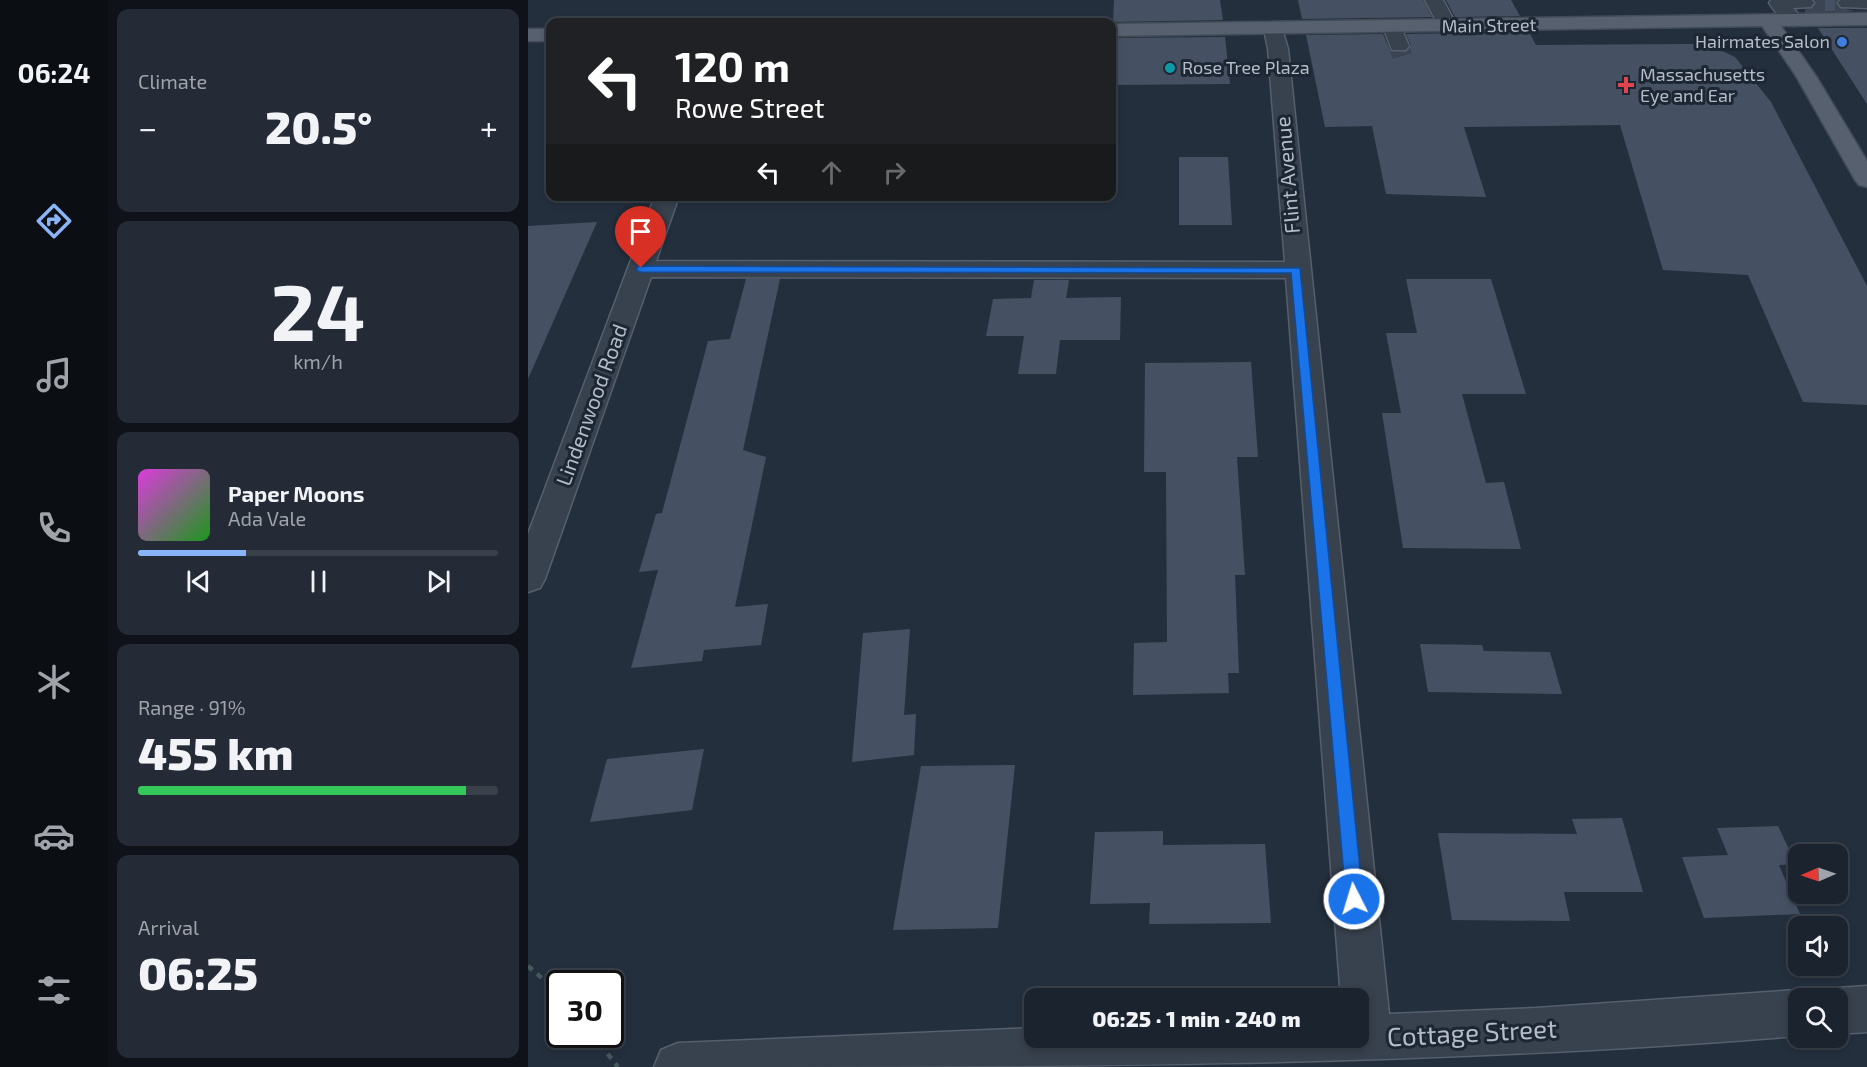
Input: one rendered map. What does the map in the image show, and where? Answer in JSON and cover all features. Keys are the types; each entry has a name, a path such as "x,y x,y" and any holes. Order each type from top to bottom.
{"main road":[{"name":"Main Street","path":"1116,30 1448,26 1774,8 1794,20 1862,6"},
{"path":"1774,8 1806,76 1867,180"},
{"path":"528,35 546,35"}],"street":[{"path":"1434,0 1448,26"},
{"path":"1774,8 1805,3"},
{"path":"1392,27 1399,46"},
{"name":"Flint Avenue","path":"1273,29 1278,49 1296,270 1363,988"},
{"name":"Lindenwood Road","path":"528,579 665,201"},
{"path":"641,268 1296,270"},
{"path":"1848,1010 1867,1009"},
{"name":"Cottage Street","path":"1369,1039 1536,1031 1788,1014"},
{"name":"Cottage Street","path":"678,1067 1146,1048"}],"path":[{"path":"528,966 546,982"},
{"path":"603,1048 618,1067"}],"building":[{"path":"1114,0 1220,0 1223,20 1116,22 1116,18 1113,18"},
{"path":"1298,0 1423,0 1432,17 1302,19"},
{"path":"1446,0 1511,0 1520,16 1455,17"},
{"path":"1815,0 1837,0 1839,8 1854,11 1808,12 1807,9 1816,4"},
{"path":"1818,28 1867,28 1867,104"},
{"path":"1529,32 1536,45 1692,44 1716,48 1735,57 1771,102 1867,286 1867,405 1803,402 1748,275 1663,270 1620,125 1464,127 1486,197 1386,194 1372,126 1325,127 1306,35 1383,34 1391,52 1406,52 1411,45 1406,34"},
{"name":"Rose Tree Plaza","path":"1225,37 1230,84 1116,85 1116,38"},
{"path":"1179,157 1228,157 1232,225 1179,225"},
{"path":"597,222 528,379 528,226"},
{"path":"746,279 780,279 743,450 766,457 735,607 768,604 761,645 704,650 702,661 631,668 658,570 639,572 656,514 662,513 708,341 730,339"},
{"path":"1406,279 1491,279 1526,394 1462,394 1486,483 1504,482 1521,549 1403,548 1382,413 1401,413 1386,333 1417,333"},
{"path":"1034,280 1069,280 1066,298 1121,297 1120,340 1060,340 1056,374 1018,374 1024,336 986,336 993,299 1031,298"},
{"path":"1251,362 1258,457 1237,457 1245,575 1235,575 1239,673 1228,673 1229,693 1133,695 1134,643 1167,642 1166,472 1144,472 1145,363"},
{"path":"910,629 904,715 916,714 914,755 852,762 863,633"},
{"path":"1420,644 1482,645 1484,651 1550,652 1562,694 1428,692"},
{"path":"704,749 692,810 590,822 607,759"},
{"path":"1015,765 998,928 893,930 921,766"},
{"path":"1622,818 1643,892 1564,892 1570,921 1452,920 1438,833 1577,834 1572,819"},
{"path":"1778,826 1788,847 1788,864 1779,865 1788,886 1788,904 1796,904 1800,914 1704,918 1682,857 1728,855 1717,828"},
{"path":"1163,831 1163,845 1265,844 1271,923 1149,924 1150,903 1090,904 1095,832"}],"tunnel":[{"path":"1805,3 1847,3"},
{"path":"1399,46 1402,56"}],"place":[{"name":"Hairmates Salon","path":"1842,42"},
{"name":"Rose Tree Plaza","path":"1170,68"},
{"name":"Massachusetts Eye and Ear","path":"1626,85"}],"route":[{"path":"641,268 1296,270 1354,899"}]}
